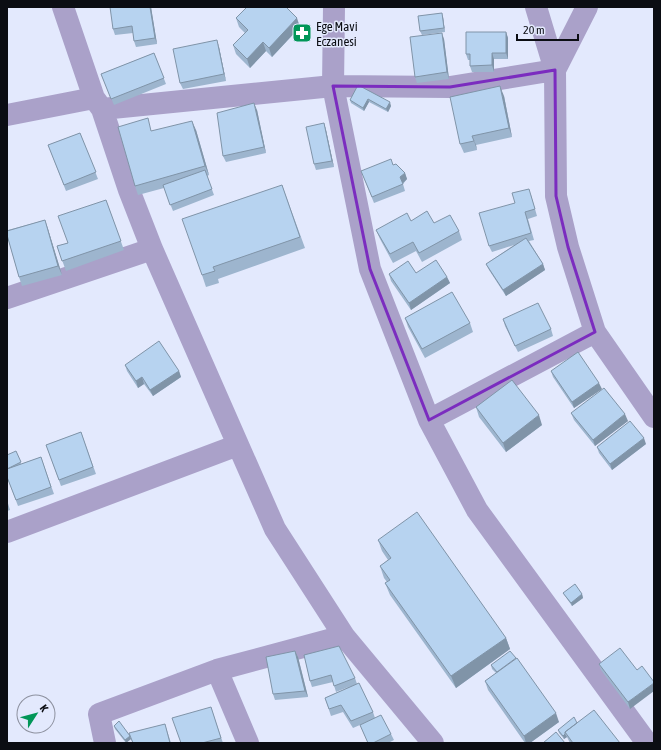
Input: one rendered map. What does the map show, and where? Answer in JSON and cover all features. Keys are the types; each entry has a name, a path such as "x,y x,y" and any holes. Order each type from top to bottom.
{"street":[{"path":"63,7 129,190 152,249 275,529 344,636 433,743"},
{"path":"334,7 333,86 370,269 429,420 476,510 647,743"},
{"path":"536,7 555,70 556,196 568,247 596,332 654,417"},
{"path":"555,70 587,7"},
{"path":"7,115 98,103 333,86 450,87 555,70"},
{"path":"7,298 152,249"},
{"path":"429,420 596,332"},
{"path":"7,532 238,445"},
{"path":"105,743 99,714 217,670 344,636"},
{"path":"217,670 248,743"}],"highlighted area":[{"path":"555,70 556,196 568,247 595,332 429,420 370,269 333,86 450,87"}],"building":[{"path":"110,7 150,7 155,38 134,41 132,26 113,29"},
{"path":"247,7 286,7 297,18 269,48 263,42 247,59 233,45 248,30 236,18"},
{"path":"442,13 444,28 420,31 418,16"},
{"path":"466,32 506,32 506,53 492,53 492,65 470,66 470,54 466,54"},
{"path":"442,33 447,72 415,77 410,37"},
{"path":"217,40 224,74 180,83 173,49"},
{"path":"154,53 164,78 111,99 101,74"},
{"path":"358,85 390,102 386,109 368,99 363,108 350,100"},
{"path":"500,86 509,128 472,136 474,141 460,144 450,97"},
{"path":"254,103 264,147 223,156 217,113"},
{"path":"148,118 151,131 192,121 205,166 135,186 118,127"},
{"path":"324,123 332,161 314,164 306,127"},
{"path":"80,133 96,172 64,185 48,145"},
{"path":"391,159 393,165 396,164 405,173 400,177 403,184 372,197 361,171"},
{"path":"205,170 212,189 170,205 163,185"},
{"path":"282,185 300,237 213,267 215,271 202,275 182,219"},
{"path":"529,189 535,209 525,212 531,233 489,246 479,213 515,203 512,193"},
{"path":"106,200 121,241 62,261 57,246 68,243 58,216"},
{"path":"427,211 434,223 450,215 459,231 419,253 413,242 390,254 376,230 407,213 411,221"},
{"path":"45,220 58,266 19,277 7,231"},
{"path":"526,238 543,264 503,290 486,264"},
{"path":"436,260 447,277 409,303 389,274 408,261 416,273"},
{"path":"452,292 470,323 422,349 405,318"},
{"path":"538,303 551,329 515,346 503,319"},
{"path":"159,341 179,371 150,390 142,377 136,381 125,365"},
{"path":"578,352 599,383 572,402 551,371"},
{"path":"512,380 539,415 503,443 476,407"},
{"path":"604,388 625,414 593,440 571,413"},
{"path":"630,421 644,438 610,464 597,447"},
{"path":"81,432 93,467 59,480 46,445"},
{"path":"16,451 21,462 7,469 7,455"},
{"path":"41,457 51,487 16,500 7,477 7,469"},
{"path":"417,512 506,638 451,676 385,583 390,580 380,566 391,558 378,540"},
{"path":"575,584 582,594 571,603 563,593"},
{"path":"339,646 355,678 334,686 331,675 310,681 304,655"},
{"path":"620,648 637,670 642,666 654,682 628,702 599,664"},
{"path":"295,651 305,691 273,694 266,657"},
{"path":"510,651 516,658 497,672 491,665"},
{"path":"517,658 556,713 524,736 485,681"},
{"path":"359,683 373,712 351,721 341,705 329,709 325,698"},
{"path":"211,707 221,738 202,743 181,743 172,718"},
{"path":"594,710 620,743 573,743 565,732"},
{"path":"381,715 391,734 373,743 368,743 360,725"},
{"path":"574,717 577,723 565,732 563,736 558,730"},
{"path":"119,721 130,736 125,740 114,726"},
{"path":"165,724 170,743 133,743 129,733"},
{"path":"556,732 565,743 543,743"}],"place":[{"name":"Ege Mavi Eczanesi","path":"302,33"}]}
